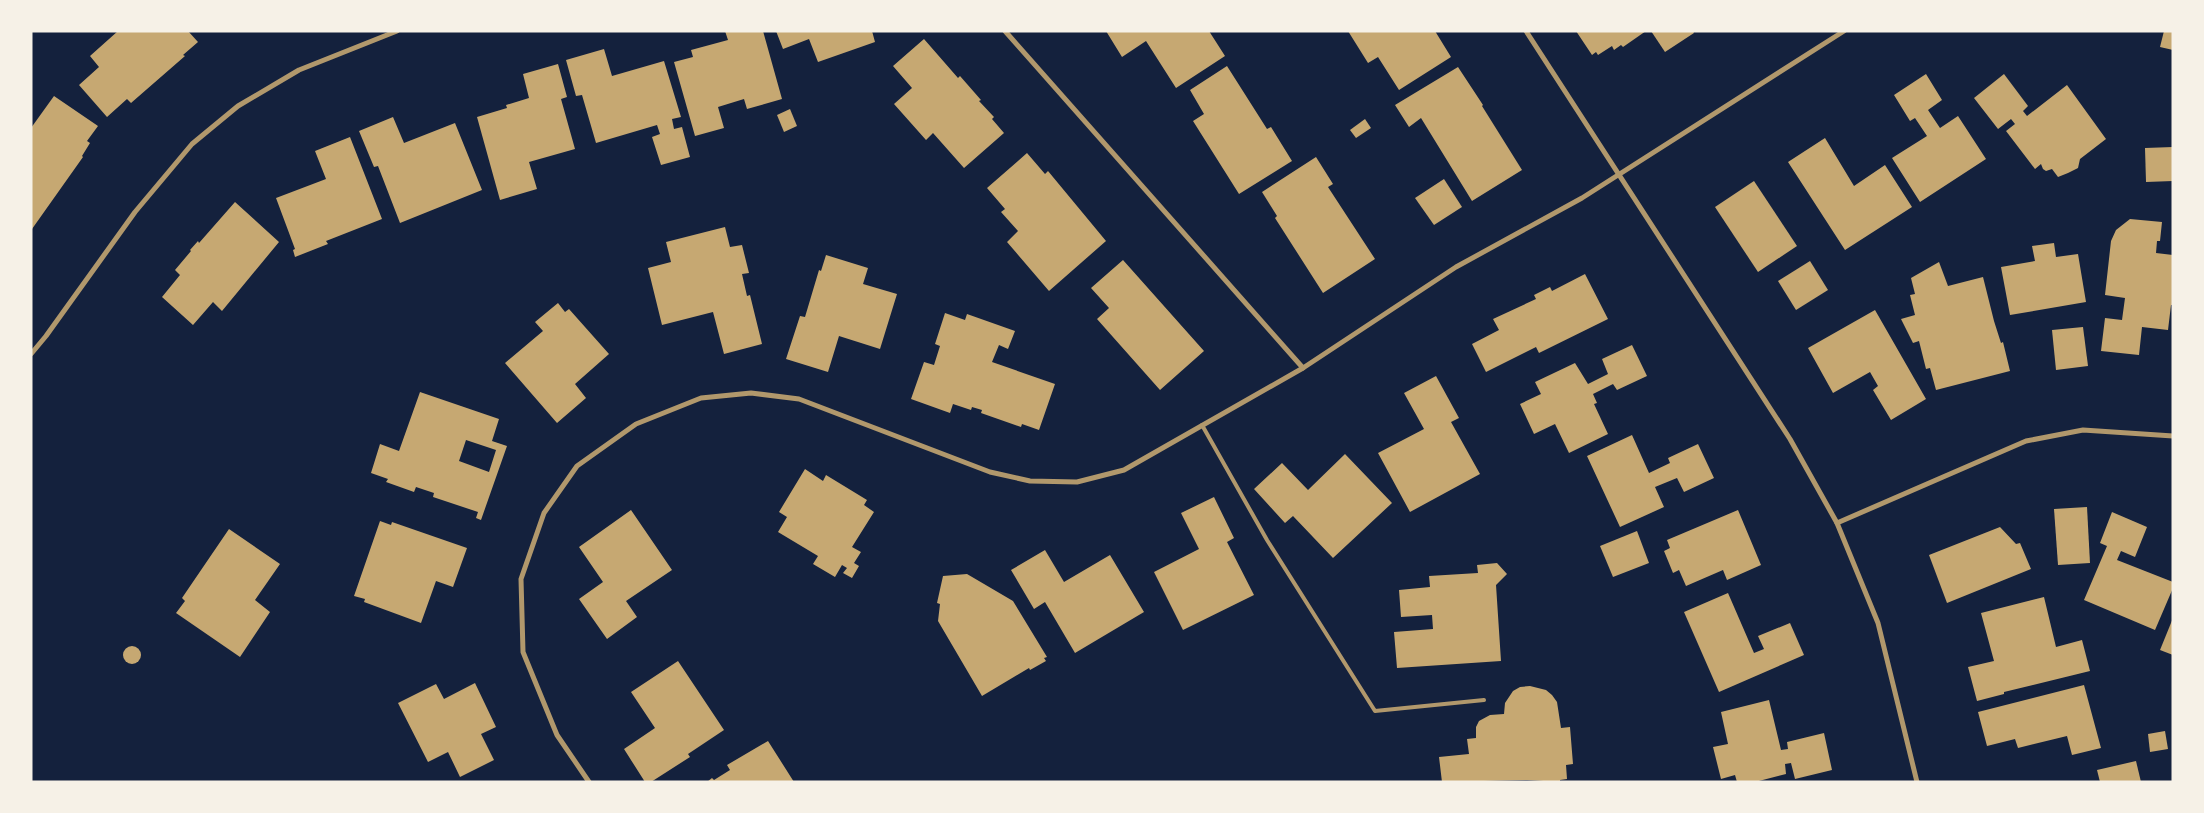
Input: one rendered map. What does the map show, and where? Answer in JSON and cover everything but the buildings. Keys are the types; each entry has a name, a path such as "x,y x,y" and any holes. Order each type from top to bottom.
{"street":[{"path":"31,354 135,212 192,144 238,106 299,70 397,31"},
{"path":"1005,31 1303,368"},
{"path":"1526,31 1790,439 1837,523 1878,623 1917,782"},
{"path":"589,782 557,735 523,652 521,579 544,513 577,466 636,424 701,398 751,393 799,399 990,472 1030,481 1077,482 1124,470 1303,368 1456,268 1582,198 1844,31"},
{"path":"1837,523 2026,441 2084,430 2173,436"}],"lane":[{"path":"1202,425 1267,540 1374,711 1484,700"}]}
